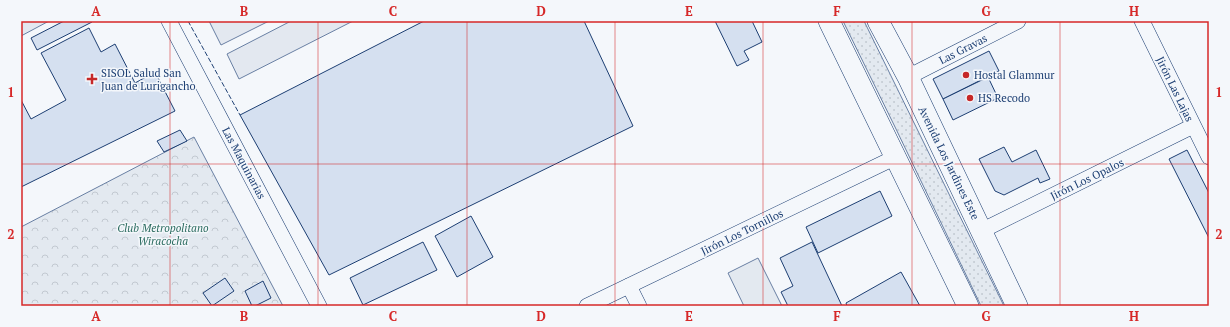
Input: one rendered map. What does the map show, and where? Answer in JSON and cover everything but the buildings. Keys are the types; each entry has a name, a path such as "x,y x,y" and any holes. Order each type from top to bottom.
{"main road":[{"path":"829,21 968,306"},
{"name":"Avenida Los Jardines Este","path":"878,21 908,77 1018,306"}],"street":[{"name":"Las Maquinarias","path":"169,21 319,306"},
{"name":"Las Gravas","path":"908,77 1018,21"},
{"name":"Jirón Las Lajas","path":"1142,21 1209,157"},
{"name":"Jirón Los Opalos","path":"981,231 1193,126"},
{"name":"Jirón Los Tornillos","path":"587,306 896,157"},
{"path":"629,286 639,306"}],"green space":[{"path":"843,21 864,21 1004,306 981,306"},
{"name":"Club Metropolitano Wiracocha","path":"194,137 283,306 21,306 21,227"},
{"path":"758,258 782,306 744,306 728,273"}],"shaded area":[{"path":"21,21 49,21 21,36"},
{"path":"209,21 269,21 221,45"},
{"path":"291,21 353,21 239,79 227,54"}],"fence":[{"path":"188,21 240,115"}],"place":[{"name":"Hostal Glammur","path":"966,75"},
{"name":"SISOL Salud San Juan de Lurigancho","path":"92,79"},
{"name":"HS Recodo","path":"970,98"}]}
